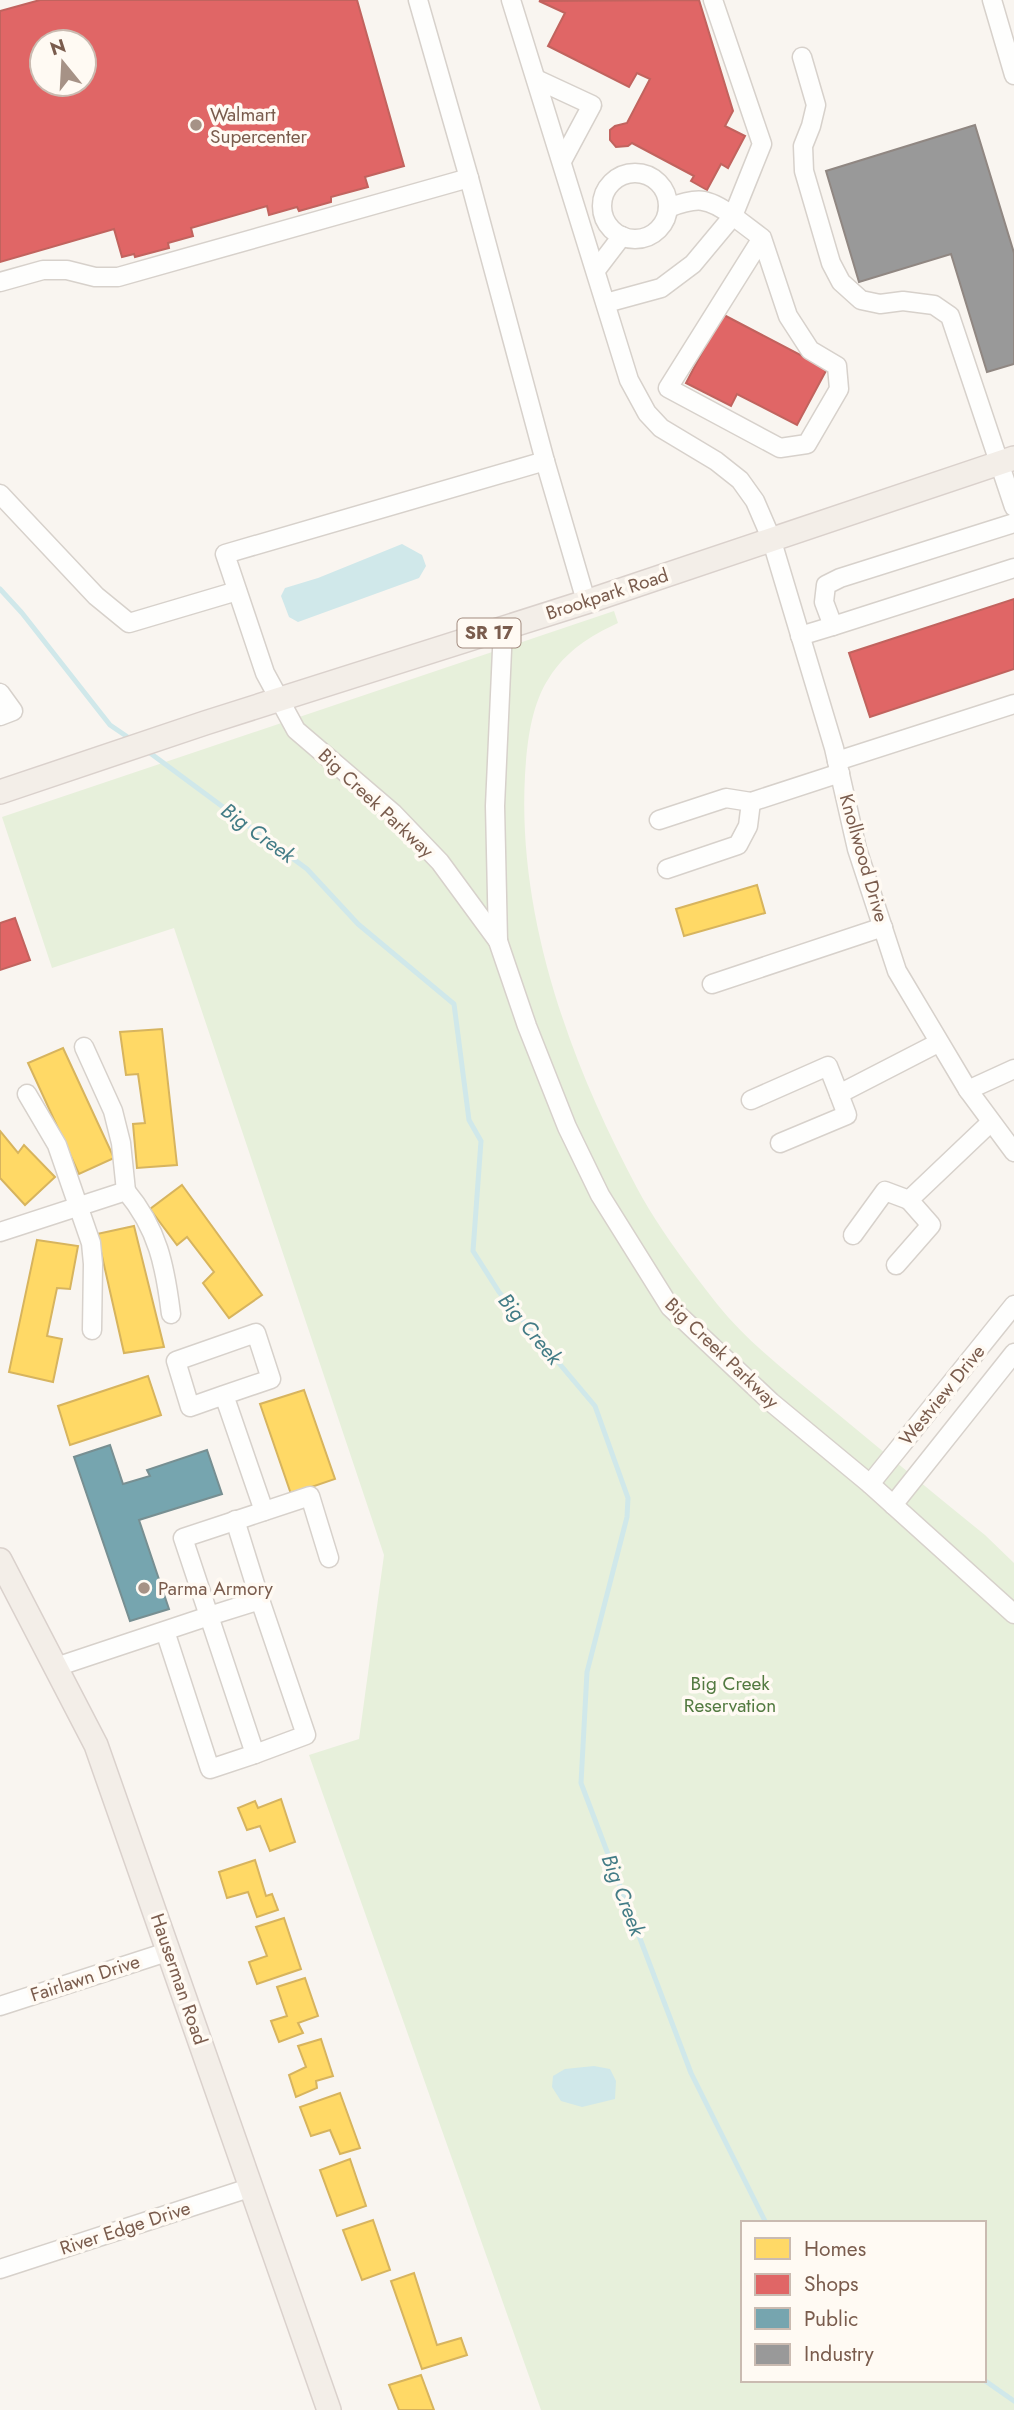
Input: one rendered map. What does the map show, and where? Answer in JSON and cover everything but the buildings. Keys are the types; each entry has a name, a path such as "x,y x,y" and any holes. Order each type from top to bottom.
{"main road":[{"name":"Brookpark Road","path":"0,792 586,601 1006,460"},
{"name":"Hauserman Road","path":"0,1560 96,1745 329,2410"}],"street":[{"path":"418,0 586,601"},
{"path":"511,0 629,380 647,413 668,388 762,238"},
{"path":"606,303 661,288 693,264 733,216 762,144 713,0"},
{"path":"992,0 1014,75"},
{"path":"802,57 816,105 803,146 804,171 831,263 841,282 861,300 880,304 903,301 934,305 950,316 1006,460 1014,508"},
{"path":"536,79 592,105 562,161"},
{"path":"636,173 647,175 663,188 667,208 665,218 652,233 642,237 622,236 606,221 602,210 607,188 625,174 636,173"},
{"path":"0,282 43,270 67,270 95,277 118,276 469,178"},
{"path":"667,208 687,200 704,200 715,204 762,238 788,316 810,350 837,366 839,389 807,444 780,448 668,388"},
{"path":"596,270 622,236"},
{"name":"Knollwood Drive","path":"647,413 660,428 716,461 740,480 755,501 771,538 839,767 858,849 897,971 968,1090 1014,1152"},
{"name":"Big Creek Parkway","path":"545,461 225,554 265,673 296,730 393,813 440,862 498,941 527,1026 567,1127 600,1195 670,1307 771,1402 893,1505 1014,1614"},
{"path":"0,495 96,596 129,623 237,591"},
{"path":"833,626 824,602 826,585 840,578 1014,523"},
{"path":"800,636 1014,568"},
{"name":"Big Creek Parkway","path":"498,941 495,806 503,628"},
{"path":"0,693 13,711 0,716"},
{"path":"659,820 726,798 751,802 1014,704"},
{"path":"667,869 738,845 748,826 751,802"},
{"path":"712,984 883,927"},
{"path":"839,1094 939,1043"},
{"path":"83,1047 113,1111 121,1143 126,1191 145,1219 161,1253 171,1314"},
{"path":"751,1100 828,1066 848,1115 780,1143"},
{"path":"968,1090 1014,1069"},
{"path":"27,1094 57,1145 91,1243 92,1329"},
{"path":"909,1200 991,1122"},
{"path":"0,1232 126,1191"},
{"path":"853,1235 885,1191 909,1200 931,1225 896,1265"},
{"name":"Westview Drive","path":"870,1485 1014,1306"},
{"path":"257,1333 271,1379 224,1395 190,1407 176,1361 257,1333"},
{"name":"Westview Drive","path":"893,1505 1014,1353"},
{"path":"947,1389 972,1406"},
{"path":"224,1395 264,1511"},
{"path":"255,1754 183,1538 310,1496 329,1558"},
{"path":"165,1631 210,1769 306,1735 235,1520"},
{"path":"56,1667 260,1600"},
{"name":"Fairlawn Drive","path":"0,2006 170,1951"},
{"name":"River Edge Drive","path":"0,2269 249,2188"}],"green space":[{"name":"Big Creek Reservation","path":"614,611 618,623 588,639 571,652 556,668 543,689 531,725 525,775 525,829 530,882 540,936 570,1041 591,1091 613,1141 655,1218 685,1262 730,1319 772,1360 985,1535 1014,1563 1014,2410 541,2410 309,1755 359,1739 384,1555 174,928 52,968 2,817"}],"water":[{"path":"402,544 422,555 426,566 419,578 298,622 289,617 281,596 285,588 318,578"},
{"path":"594,2066 610,2069 616,2081 615,2099 582,2107 561,2101 552,2087 553,2076 565,2069"}],"waterway":[{"name":"Big Creek","path":"0,589 110,725 132,740"},
{"name":"Big Creek","path":"146,750 307,869 358,924 454,1004 469,1120 481,1141 473,1251 499,1292 595,1406 628,1498 627,1517 587,1672 581,1783 691,2073 765,2221"},
{"name":"Big Creek","path":"986,2381 1014,2401"}],"place":[{"name":"Walmart Supercenter","path":"196,125"},
{"name":"Parma Armory","path":"144,1588"}]}
